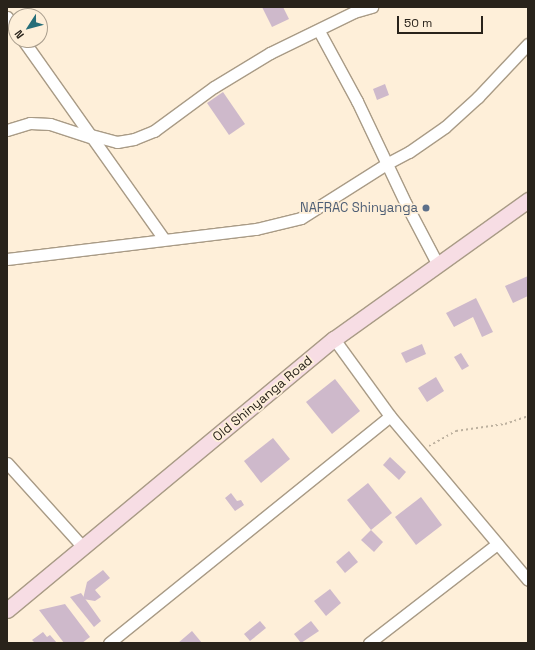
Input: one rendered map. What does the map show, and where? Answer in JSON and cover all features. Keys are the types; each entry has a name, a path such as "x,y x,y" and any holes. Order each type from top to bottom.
{"main road":[{"name":"Old Shinyanga Road","path":"7,610 334,339 438,263 528,200"}],"street":[{"path":"7,130 30,123 50,124 117,142 134,139 154,131 233,74 270,53 319,31 354,12 372,7"},
{"path":"319,31 388,162 406,204 438,263"},
{"path":"7,259 256,229 301,218 388,162 409,152 445,126 478,97 528,44"},
{"path":"29,48 164,239"},
{"path":"334,339 390,416 528,580"},
{"path":"109,643 390,416"},
{"path":"7,463 83,547"},
{"path":"369,643 497,544"}],"path":[{"path":"420,450 456,431 505,424 528,416"}],"building":[{"path":"262,7 283,7 289,19 272,27"},
{"path":"385,84 389,95 377,100 373,89"},
{"path":"223,92 245,124 229,135 207,103"},
{"path":"528,276 528,296 513,303 505,286"},
{"path":"476,298 493,332 482,337 473,317 454,327 446,313"},
{"path":"422,344 426,354 406,363 401,353"},
{"path":"461,353 469,366 462,370 454,357"},
{"path":"436,377 444,391 427,402 418,388"},
{"path":"335,379 360,411 332,434 306,402"},
{"path":"273,438 290,459 261,483 244,461"},
{"path":"390,457 406,472 399,480 383,465"},
{"path":"368,483 392,513 371,530 347,500"},
{"path":"231,493 237,501 241,500 244,505 235,511 225,498"},
{"path":"421,497 442,525 416,545 395,517"},
{"path":"371,530 383,542 374,552 361,540"},
{"path":"349,551 358,562 345,573 336,562"},
{"path":"103,570 110,578 95,590 101,597 95,601 83,599 87,582"},
{"path":"330,589 341,603 326,616 314,601"},
{"path":"81,593 101,621 94,627 70,597"},
{"path":"65,604 90,637 82,643 64,643 39,610"},
{"path":"260,621 266,628 250,641 244,634"},
{"path":"311,621 319,631 301,643 294,634"},
{"path":"192,631 202,643 178,643"},
{"path":"43,632 47,637 50,635 57,643 35,643 32,640"}],"place":[{"name":"NAFRAC Shinyanga","path":"426,208"}]}
